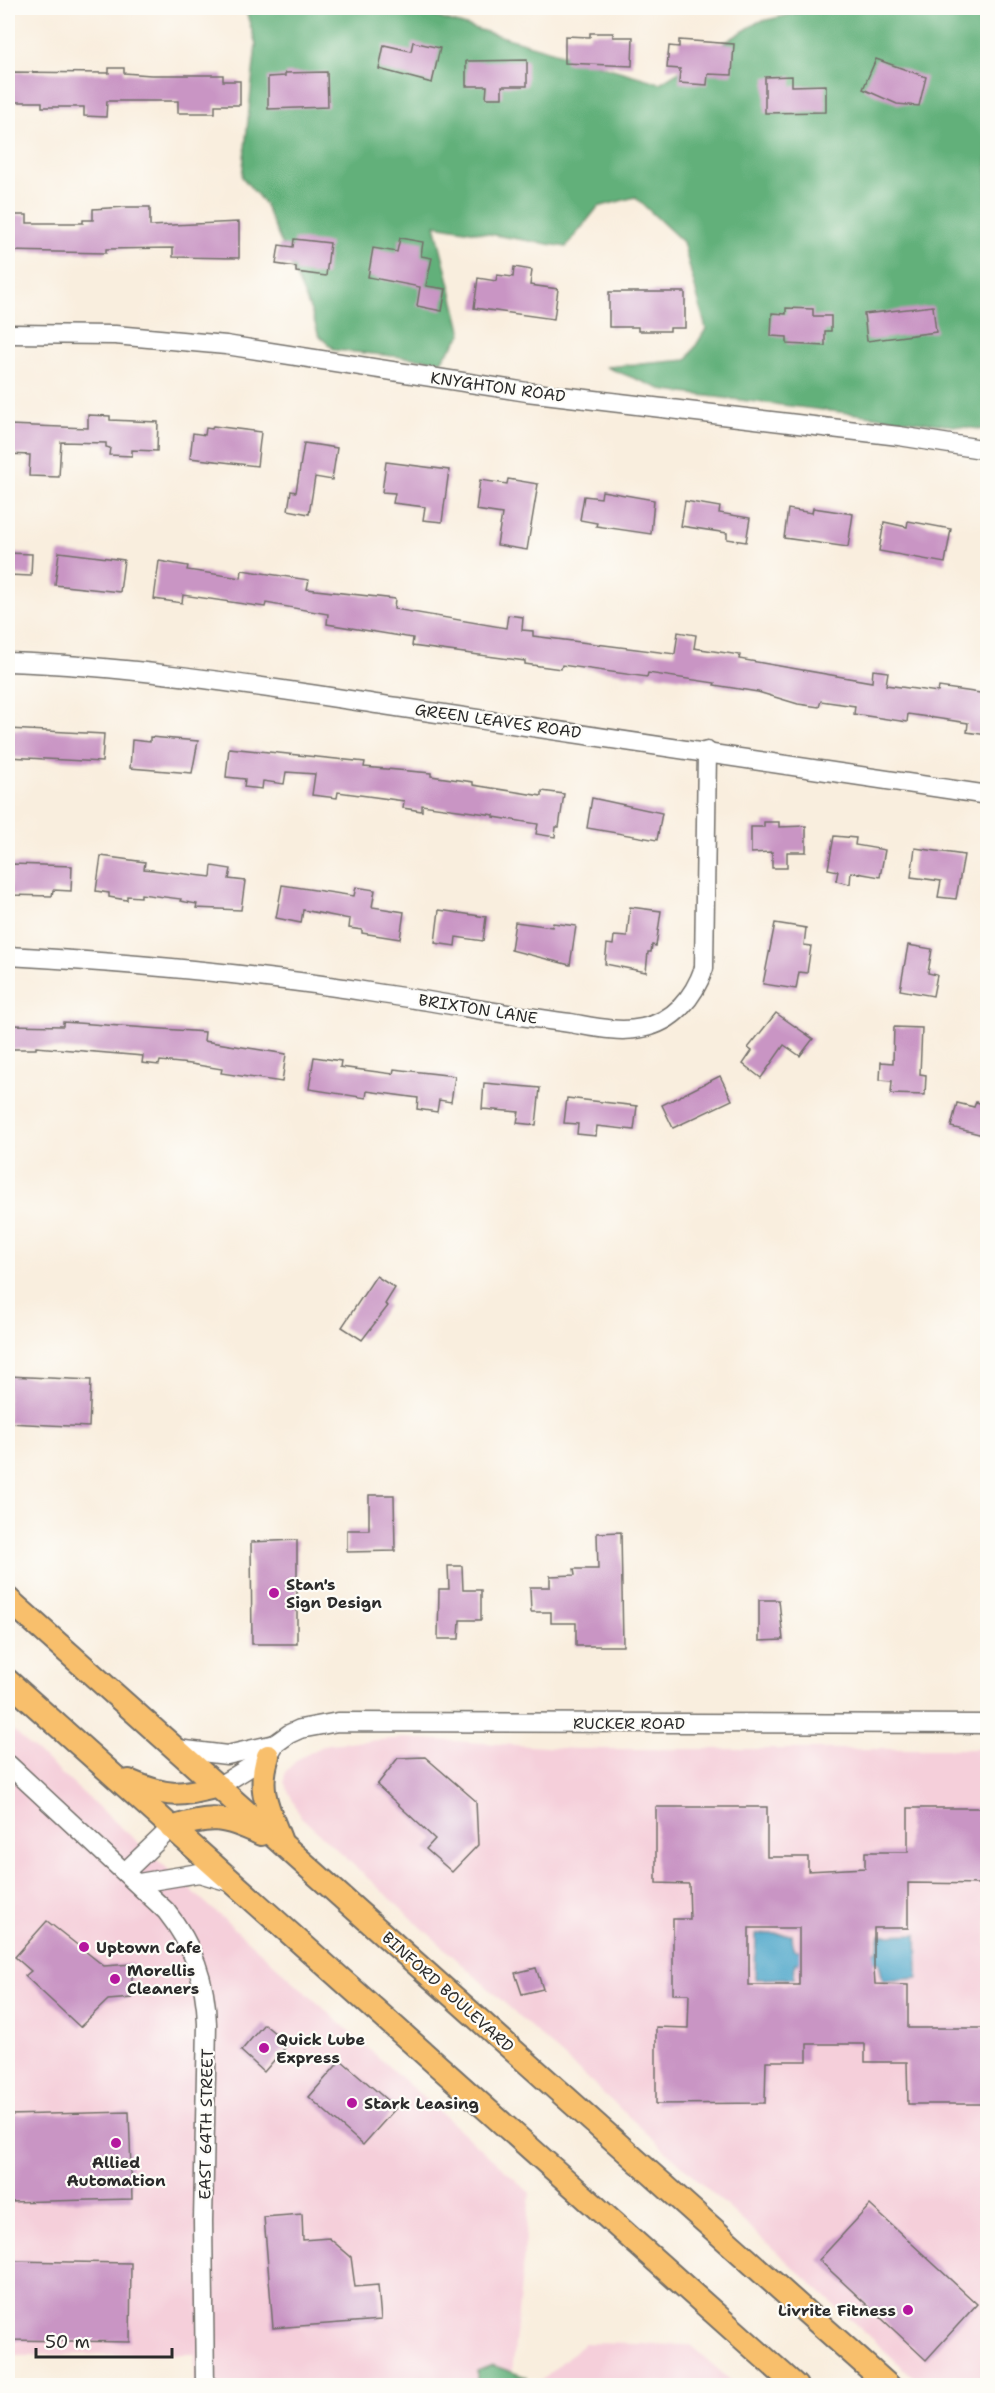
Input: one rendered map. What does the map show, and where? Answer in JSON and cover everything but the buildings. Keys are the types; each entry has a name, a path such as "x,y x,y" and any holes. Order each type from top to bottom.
{"main road":[{"name":"BINFORD BOULEVARD","path":"8,1599 889,2385"},
{"path":"8,1681 796,2385"},
{"path":"272,1750 262,1782 263,1794 282,1844"},
{"path":"114,1774 160,1794 187,1794 219,1786"},
{"path":"171,1828 201,1819 230,1819 282,1844"}],"street":[{"name":"KNYGHTON ROAD","path":"8,334 115,335 225,345 538,393 899,436 987,450"},
{"name":"GREEN LEAVES ROAD","path":"8,662 170,675 707,751 987,795"},
{"name":"BRIXTON LANE","path":"8,956 255,976 581,1025 620,1030 646,1028 662,1022 683,1006 698,985 704,968 707,751"},
{"name":"RUCKER ROAD","path":"219,1786 300,1729 347,1721 987,1724"},
{"name":"RUCKER ROAD","path":"177,1749 227,1755 272,1750"},
{"path":"8,1764 132,1877 200,1873 233,1883"},
{"path":"132,1877 171,1828"},
{"name":"EAST 64TH STREET","path":"132,1877 166,1911 187,1940 197,1963 206,1995 207,2077 203,2278 205,2385"}],"shaded area":[{"path":"8,1726 530,2193 512,2374 491,2365 477,2371 477,2386 195,2386 195,2354 8,2355"},
{"path":"406,1738 576,1749 987,1749 987,2382 984,2385 922,2385 300,1816 284,1782 285,1772 298,1759 327,1744"},
{"path":"584,2343 690,2345 736,2385 536,2385"}],"green space":[{"path":"245,8 405,8 660,83 758,22 819,8 950,8 966,12 987,10 987,430 666,391 606,367 687,360 706,329 683,242 635,197 598,207 566,247 435,225 462,334 441,361 335,350 319,336 311,311 264,203 242,177 256,44"},
{"path":"492,2365 526,2377 526,2385 477,2385 477,2371"}],"water":[{"path":"756,1934 792,1934 793,1949 796,1950 877,1951 880,1935 917,1934 918,1978 883,1981 879,1962 795,1963 794,1978 755,1979"}],"place":[{"name":"Stan's Sign Design","path":"274,1593"},
{"name":"Uptown Cafe","path":"84,1947"},
{"name":"Morellis Cleaners","path":"115,1979"},
{"name":"Quick Lube Express","path":"264,2048"},
{"name":"Stark Leasing","path":"352,2103"},
{"name":"Allied Automation","path":"116,2143"},
{"name":"Livrite Fitness","path":"908,2310"}]}
